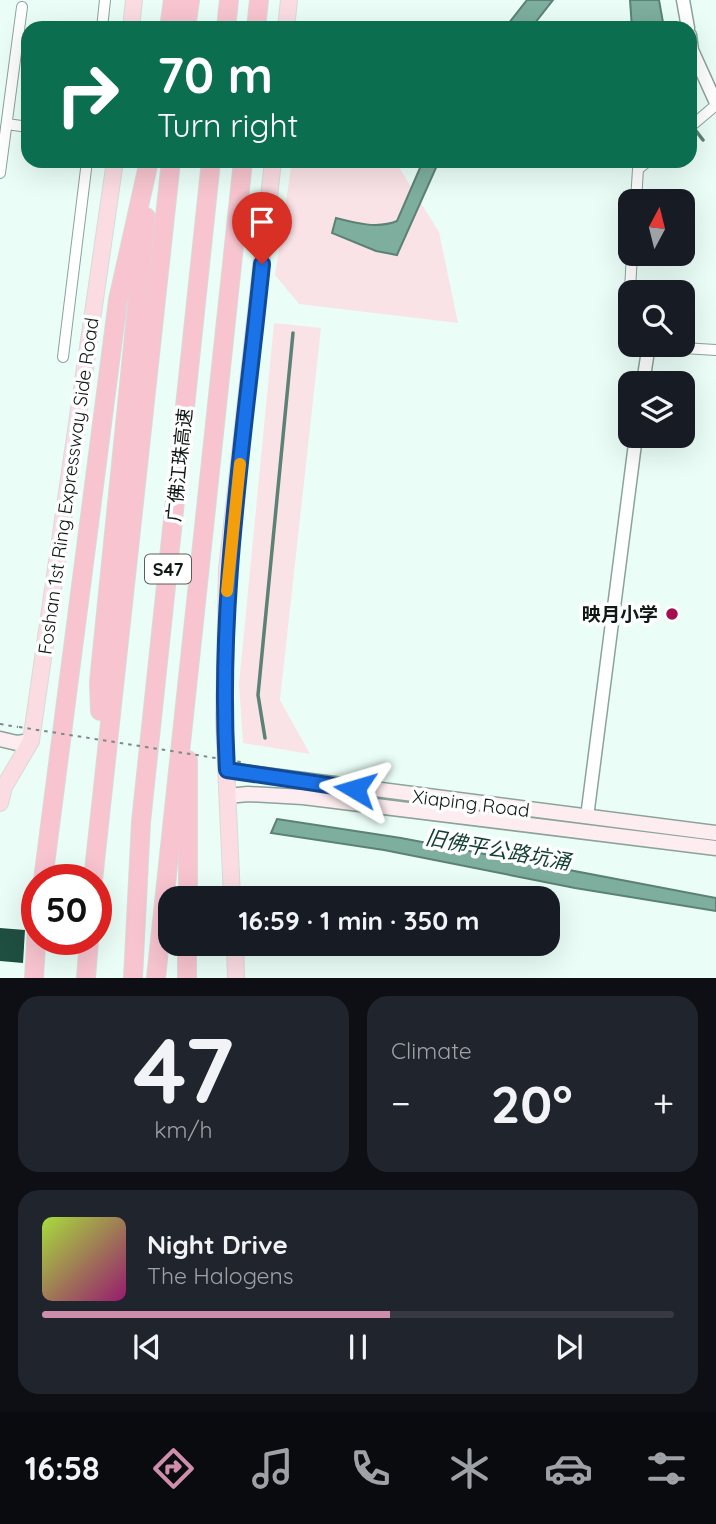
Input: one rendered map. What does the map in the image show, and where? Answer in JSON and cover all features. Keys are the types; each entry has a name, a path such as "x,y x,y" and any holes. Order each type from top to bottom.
{"highway":[{"path":"170,21 173,0"},
{"path":"187,21 190,0"},
{"path":"227,21 229,0"},
{"path":"257,21 259,0"},
{"path":"45,864 118,300 148,168"},
{"path":"102,779 99,682 149,168"},
{"name":"S47","path":"94,864 170,168"},
{"name":"广佛江珠高速","path":"133,978 141,822 210,168"},
{"path":"156,978 242,168"},
{"path":"188,886 189,651"},
{"path":"34,978 35,955"},
{"path":"86,978 88,955"},
{"path":"187,956 187,978"}],"main road":[{"path":"132,21 134,0"},
{"path":"287,21 289,0"},
{"name":"Foshan 1st Ring Expressway Side Road","path":"1,792 32,741 114,168"},
{"path":"232,886 228,796 234,766 224,719 228,569 271,168"},
{"path":"0,739 17,743 32,741"},
{"name":"Xiaping Road","path":"234,766 716,833"},
{"name":"Xiaping Road","path":"228,796 248,794 303,797 716,848"},
{"path":"235,956 236,978"}],"street":[{"path":"103,21 105,0"},
{"path":"683,0 687,21"},
{"path":"0,173 22,7"},
{"path":"697,61 716,104 697,121"},
{"path":"7,124 21,126"},
{"path":"63,357 87,168"},
{"path":"637,189 639,168"},
{"path":"695,350 716,351"},
{"path":"645,371 647,357"},
{"path":"587,817 634,448"}],"path":[{"path":"0,724 234,766"}],"shaded area":[{"path":"527,0 553,0 536,21 510,21"},
{"path":"630,0 659,0 663,21 632,21"},
{"path":"291,168 399,168 439,232 458,323 299,304 275,275"},
{"path":"420,168 436,168 397,255 376,251 332,233 336,218 374,225 397,221"},
{"path":"274,323 321,328 280,700 310,754 243,743 239,684"},
{"path":"277,819 401,838 716,898 716,911 575,888 384,850 271,833"}],"building":[{"path":"0,928 21,930 23,963 0,961"}],"waterway":[{"path":"697,132 703,140"},
{"path":"265,738 258,695 293,333"}],"slow traffic":[{"path":"227,591 240,464"}],"place":[{"name":"映月小学","path":"672,614"}],"route":[{"path":"262,264 228,569 224,719 227,770 355,789"}],"water label":[{"name":"旧佛平公路坑涌","path":"498,849"}]}
